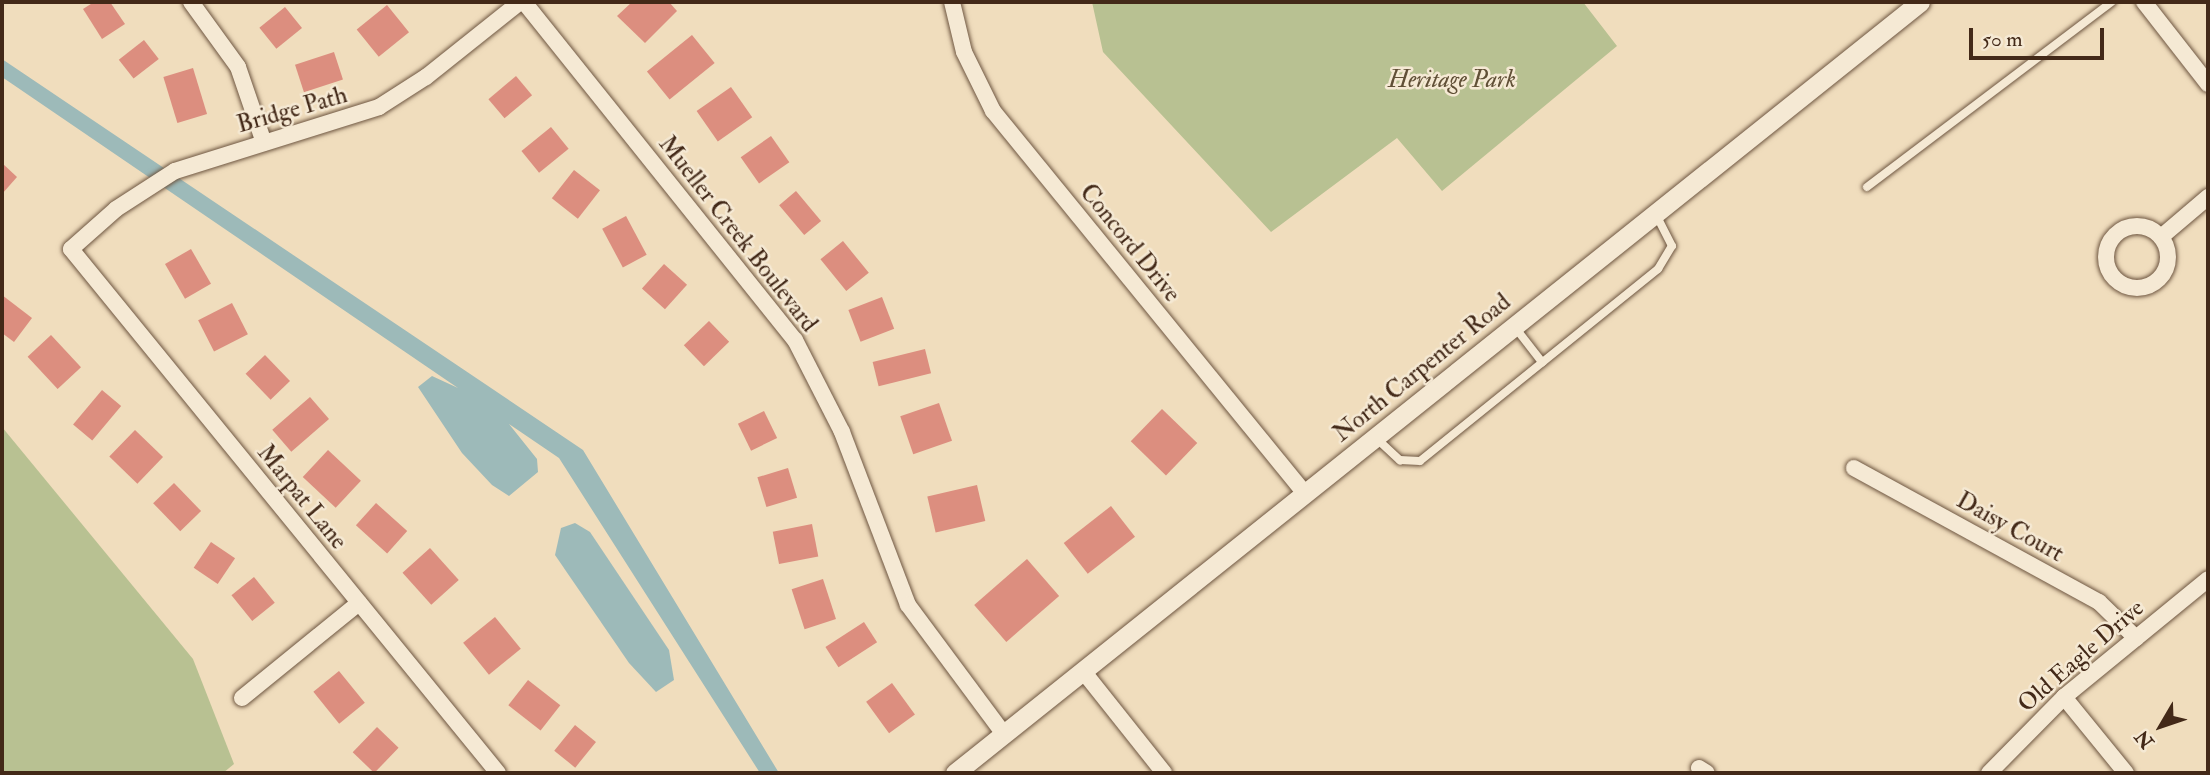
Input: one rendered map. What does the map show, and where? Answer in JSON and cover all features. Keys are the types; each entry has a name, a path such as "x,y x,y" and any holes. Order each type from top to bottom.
{"street":[{"path":"191,2 238,67 264,143"},
{"name":"Bridge Path","path":"71,249 125,202 175,171 379,107 426,77 522,2"},
{"name":"Mueller Creek Boulevard","path":"522,2 795,341 842,432 908,605 1003,733"},
{"name":"Concord Drive","path":"952,2 964,52 993,111 1305,495"},
{"name":"North Carpenter Road","path":"955,773 1305,495 1373,436 1920,2"},
{"path":"2144,2 2208,84"},
{"path":"2161,237 2208,197"},
{"name":"Marpat Lane","path":"71,249 498,773"},
{"name":"Daisy Court","path":"1854,468 2099,602 2136,638"},
{"name":"Old Eagle Drive","path":"1989,773 2064,697 2208,579"},
{"path":"242,698 359,603"},
{"path":"1083,671 1164,773"},
{"path":"2064,697 2126,773"}],"lane":[{"path":"1867,187 2112,2"},
{"path":"1373,436 1400,460 1415,464 1667,260 1672,246 1655,212"},
{"path":"1513,326 1542,362"}],"green space":[{"name":"Heritage Park","path":"1092,2 1583,2 1617,46 1442,191 1397,138 1271,232 1103,52"},
{"path":"2,427 193,659 234,764 223,773 2,773"}],"water":[{"path":"2,59 583,450 779,773 760,773 559,458 509,424 537,459 538,472 509,496 492,485 462,453 418,387 432,376 458,388 2,77"},
{"path":"575,523 590,532 669,650 674,680 656,692 629,663 555,555 561,528"}],"building":[{"path":"94,2 110,2 125,24 102,39 83,9"},
{"path":"632,2 669,2 677,11 645,43 617,16"},
{"path":"387,5 409,32 379,57 357,30"},
{"path":"285,7 302,28 276,49 259,28"},
{"path":"692,35 715,63 670,99 647,72"},
{"path":"144,40 159,59 134,79 119,60"},
{"path":"334,52 343,80 304,92 295,65"},
{"path":"193,68 207,114 177,123 163,77"},
{"path":"516,76 532,95 504,118 488,99"},
{"path":"731,87 752,117 718,141 697,111"},
{"path":"551,127 569,149 539,173 521,151"},
{"path":"771,136 789,162 759,183 741,157"},
{"path":"2,163 17,177 2,194"},
{"path":"574,170 600,190 578,219 552,198"},
{"path":"796,191 821,221 804,235 779,205"},
{"path":"626,216 647,255 623,268 602,229"},
{"path":"843,241 869,273 846,291 820,259"},
{"path":"191,249 211,284 185,299 165,264"},
{"path":"664,264 687,285 665,309 642,289"},
{"path":"2,295 32,318 14,342 2,333"},
{"path":"882,297 894,329 861,342 848,310"},
{"path":"232,303 248,334 214,351 198,320"},
{"path":"709,321 729,342 704,366 684,345"},
{"path":"51,335 81,367 58,389 28,357"},
{"path":"925,349 931,373 879,386 873,362"},
{"path":"265,355 290,381 271,400 246,374"},
{"path":"102,390 121,406 92,441 73,424"},
{"path":"310,397 329,419 291,452 272,430"},
{"path":"939,403 952,441 913,454 900,416"},
{"path":"1162,409 1197,443 1166,475 1131,441"},
{"path":"764,411 777,438 751,451 738,424"},
{"path":"135,430 163,457 137,484 109,457"},
{"path":"328,450 361,481 336,508 303,477"},
{"path":"788,468 797,498 766,507 757,477"},
{"path":"174,483 201,511 180,531 153,503"},
{"path":"977,485 985,521 936,533 927,496"},
{"path":"376,503 407,531 387,553 356,525"},
{"path":"1111,506 1135,537 1088,574 1064,543"},
{"path":"812,524 818,556 779,564 773,532"},
{"path":"211,542 235,558 218,584 194,568"},
{"path":"430,548 459,580 431,605 403,573"},
{"path":"1027,559 1059,596 1006,642 974,605"},
{"path":"254,577 275,603 252,621 231,595"},
{"path":"823,579 836,619 805,629 792,589"},
{"path":"495,617 521,649 489,675 463,643"},
{"path":"864,622 877,642 838,667 825,647"},
{"path":"339,671 365,703 339,724 313,692"},
{"path":"528,680 560,705 541,730 508,705"},
{"path":"892,683 915,715 889,733 866,702"},
{"path":"575,725 596,742 575,768 554,751"},
{"path":"377,727 399,748 374,773 353,752"}]}
